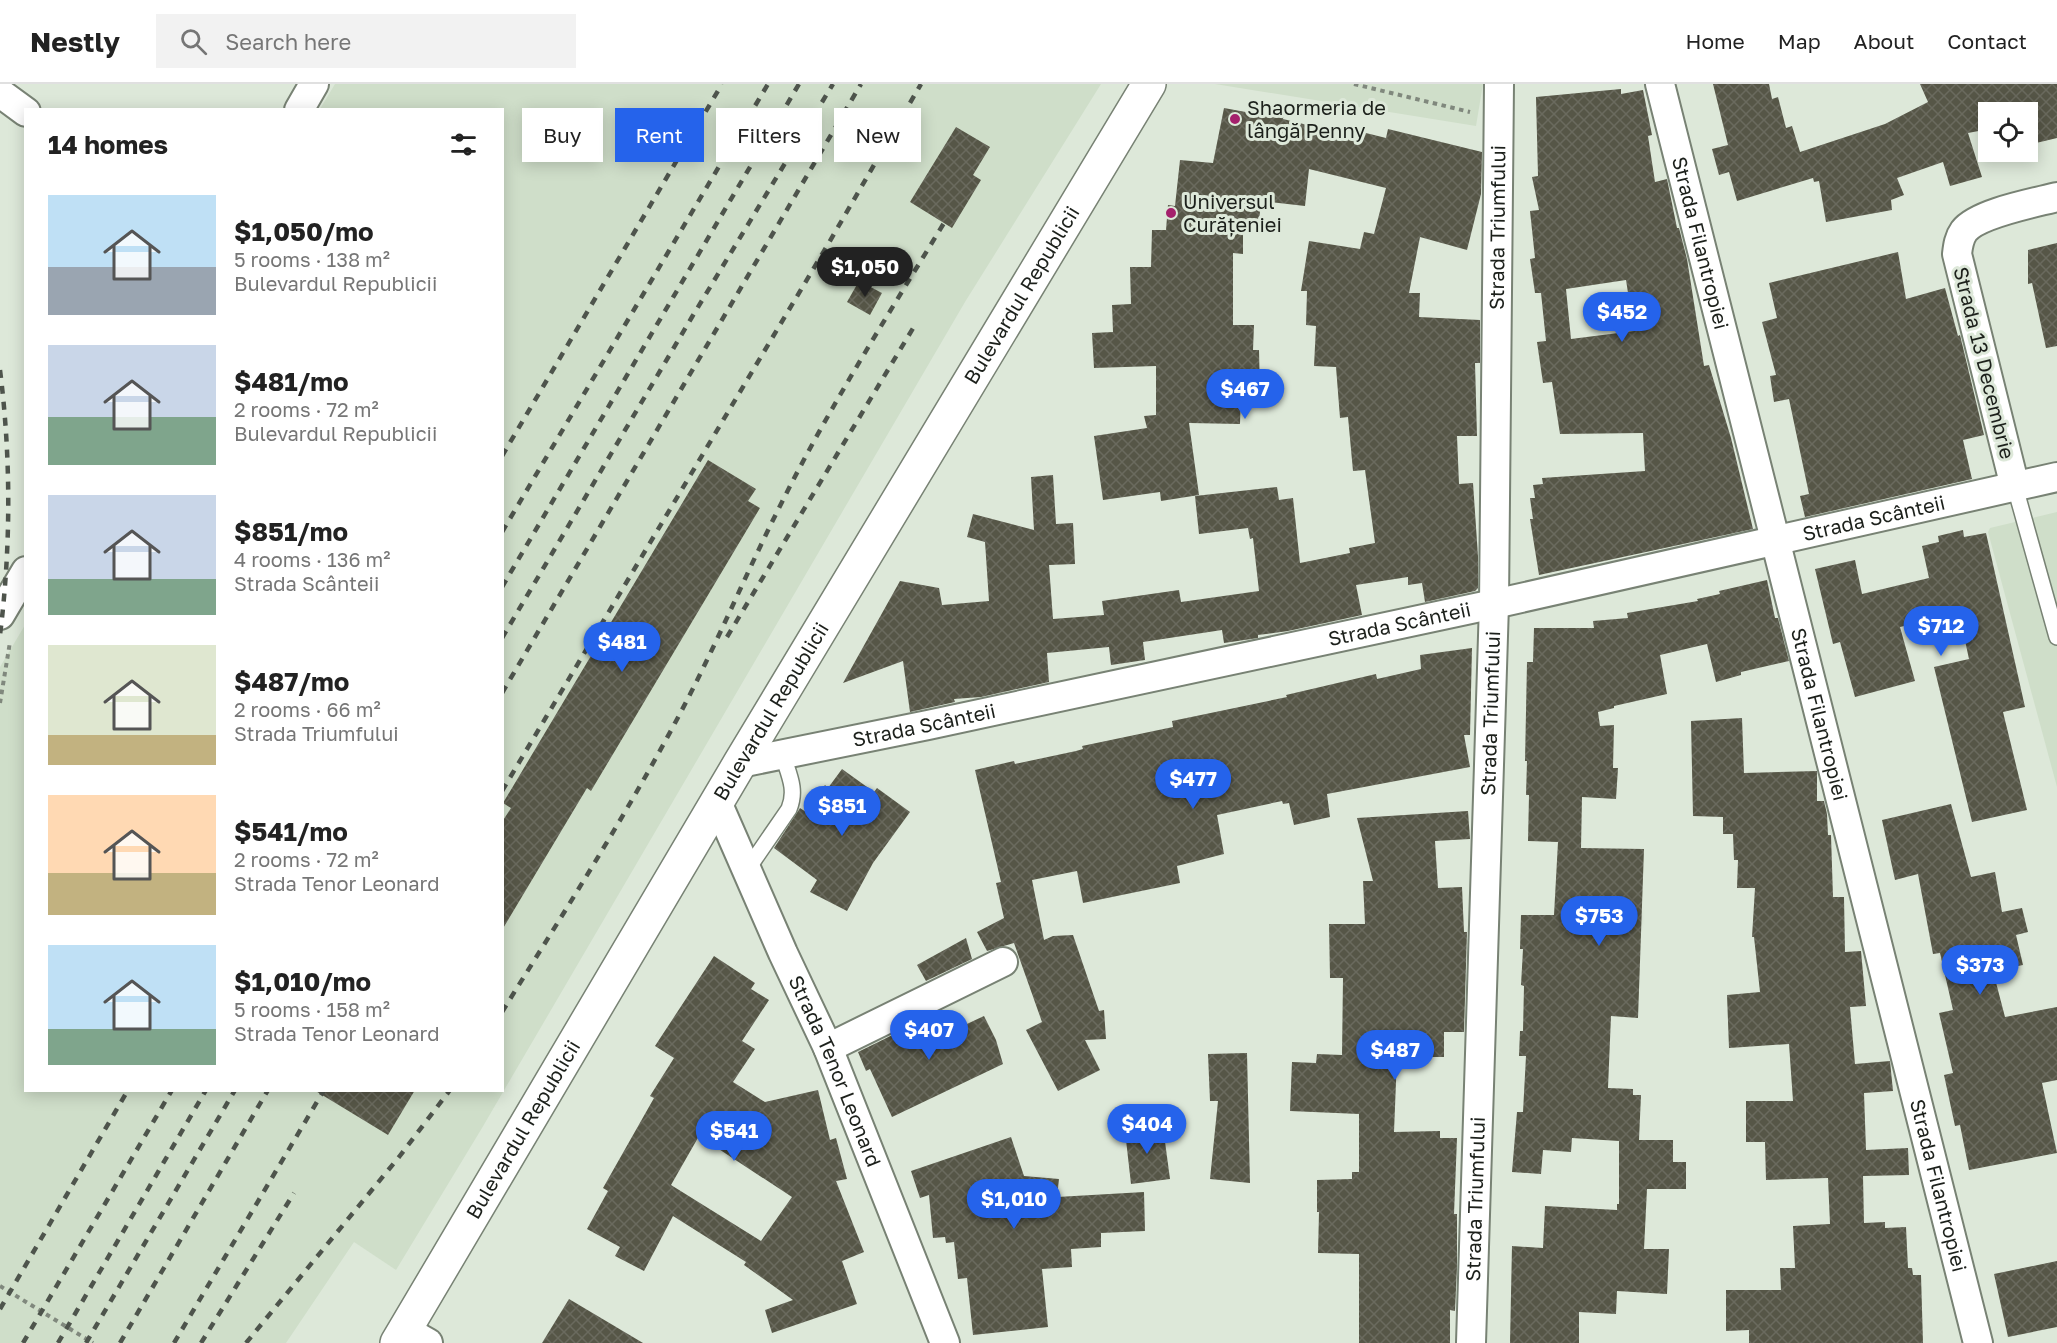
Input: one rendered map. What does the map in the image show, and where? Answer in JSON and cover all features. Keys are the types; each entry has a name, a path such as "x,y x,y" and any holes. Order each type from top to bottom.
{"main road":[{"name":"Bulevardul Republicii","path":"410,1339 717,802 1149,84"}],"street":[{"path":"300,108 314,84"},
{"name":"Strada Triumfului","path":"1471,1343 1494,604 1499,84"},
{"name":"Strada Filantropiei","path":"1660,84 1978,1343"},
{"path":"0,93 24,111"},
{"name":"Strada 13 Decembrie","path":"2015,487 1957,254 1959,240 1964,230 1985,216 2057,197"},
{"name":"Strada Scânteii","path":"740,763 783,756 1776,543 2057,477"},
{"path":"0,615 24,574"},
{"name":"Strada Tenor Leonard","path":"717,802 828,1048 945,1343"},
{"path":"828,1048 1003,962"}],"lane":[{"path":"2015,487 2054,617 2057,637"},
{"path":"747,870 789,809 792,801 794,788 783,756"}],"path":[{"path":"1354,84 1499,120"},
{"path":"0,1286 93,1343"}],"shaded area":[{"path":"335,84 1101,84 965,302 504,1090 504,108 321,108"},
{"path":"1215,84 1483,84 1476,126"},
{"path":"2057,512 2057,787 1988,532 1990,528"},
{"path":"24,627 24,1092 503,1092 396,1270 354,1242 286,1343 0,1343 0,667"}],"building":[{"path":"1713,84 1769,84 1772,99 1778,97 1786,128 1792,126 1800,152 1885,124 1928,102 1920,84 2057,84 2057,138 2038,143 2038,102 1978,102 1978,131 1968,133 1982,177 1950,186 1943,162 1897,178 1904,195 1891,200 1892,210 1826,222 1819,181 1814,182 1813,178 1737,201 1729,172 1719,175 1712,149 1728,145"},
{"path":"1621,89 1621,94 1643,90 1652,135 1648,136 1655,182 1667,179 1677,228 1679,228 1687,259 1704,366 1709,365 1731,438 1753,529 1539,575 1530,519 1533,519 1530,498 1535,498 1533,485 1543,484 1542,478 1645,471 1643,433 1560,434 1552,382 1543,383 1537,342 1546,341 1541,293 1535,293 1530,259 1535,258 1530,211 1539,210 1532,177 1538,176 1536,97","holes":["1626,280 1634,331 1571,339 1566,289"]},
{"path":"1253,103 1285,109 1283,119 1348,135 1350,129 1386,138 1388,129 1482,152 1481,194 1467,250 1420,237 1409,293 1420,293 1419,317 1480,320 1480,363 1475,363 1477,436 1457,436 1459,484 1473,483 1478,588 1475,591 1425,602 1422,583 1408,585 1408,577 1356,585 1362,615 1258,635 1258,638 1224,643 1222,630 1143,642 1145,660 1111,665 1109,647 1047,653 1049,682 981,697 954,699 955,702 910,712 903,661 843,683 900,581 939,588 942,605 989,601 985,542 967,537 973,514 1034,530 1031,477 1053,475 1056,524 1073,523 1075,564 1049,565 1053,619 1104,615 1102,601 1179,590 1181,602 1259,591 1253,538 1250,539 1248,528 1199,534 1195,496 1277,487 1279,500 1293,498 1300,563 1350,553 1349,548 1375,543 1365,470 1353,471 1348,417 1340,418 1336,367 1314,366 1316,326 1306,325 1307,291 1301,291 1309,241 1360,249 1364,232 1374,234 1386,188 1309,169 1305,206 1261,201 1258,232 1243,231 1243,254 1233,253 1233,325 1254,325 1253,350 1259,350 1260,394 1241,394 1240,424 1189,423 1199,495 1161,501 1160,492 1103,500 1094,436 1147,428 1144,416 1156,415 1156,366 1094,368 1092,333 1113,332 1112,305 1131,304 1130,267 1151,267 1152,230 1166,230 1168,205 1175,206 1180,160 1213,163 1224,108 1251,113"},
{"path":"956,127 990,147 973,175 981,180 952,228 910,202"},
{"path":"2057,243 2057,346 2046,348 2032,283 2028,284 2028,250"},
{"path":"1898,252 1906,299 1945,288 1958,336 1960,335 1984,435 1963,440 1972,479 1805,517 1800,496 1809,494 1789,399 1774,402 1770,376 1776,375 1762,322 1777,318 1769,283"},
{"path":"859,281 882,293 870,315 847,302"},
{"path":"708,460 756,489 748,501 760,508 591,791 587,788 504,927 504,819 511,808 504,801"},
{"path":"1963,530 1964,537 1986,533 2025,707 2003,712 2027,810 1972,822 1934,667 1969,659 1959,613 1900,627 1915,681 1855,697 1840,642 1833,644 1815,569 1855,560 1862,594 1929,578 1922,546 1939,542 1938,536"},
{"path":"1767,580 1775,618 1778,618 1789,661 1741,672 1741,675 1716,682 1707,644 1660,655 1667,694 1598,712 1600,726 1614,725 1613,768 1618,768 1616,799 1582,797 1581,848 1644,849 1638,1018 1611,1016 1608,1088 1633,1089 1633,1095 1641,1095 1639,1140 1673,1140 1673,1162 1686,1162 1686,1189 1647,1189 1644,1249 1669,1249 1667,1294 1617,1291 1616,1314 1579,1312 1579,1343 1510,1343 1512,1246 1543,1248 1545,1206 1617,1210 1617,1204 1619,1204 1619,1141 1572,1138 1571,1152 1543,1150 1541,1174 1512,1172 1517,1112 1523,1112 1526,1056 1519,1056 1520,1031 1523,1031 1524,986 1521,985 1523,949 1520,949 1521,915 1554,915 1558,842 1528,841 1529,795 1526,795 1527,761 1525,761 1527,662 1533,662 1534,628 1594,628 1593,621 1628,618 1627,613 1698,601 1697,599 1720,594 1719,591"},
{"path":"1472,648 1470,735 1464,735 1470,767 1327,794 1330,817 1294,825 1289,803 1283,804 1282,801 1217,815 1224,854 1177,866 1180,883 1083,903 1077,871 1032,880 1044,940 1053,936 1073,935 1099,1011 1104,1010 1106,1039 1085,1040 1100,1070 1058,1091 1026,1030 1042,1022 1014,943 987,951 977,932 1004,918 996,883 1001,882 975,770 1076,751 1083,749 1082,746 1173,727 1172,721 1287,697 1286,695 1376,674 1377,679 1421,669 1420,655"},
{"path":"1742,718 1744,773 1817,771 1817,801 1824,801 1828,835 1831,835 1833,897 1844,897 1845,952 1861,951 1866,1006 1850,1007 1855,1064 1890,1061 1893,1091 1864,1093 1866,1150 1908,1148 1909,1175 1863,1176 1864,1223 1885,1222 1885,1228 1906,1227 1908,1268 1912,1268 1913,1275 1921,1275 1923,1343 1749,1343 1749,1330 1726,1331 1726,1290 1781,1290 1780,1268 1795,1268 1793,1226 1830,1224 1828,1178 1766,1180 1765,1142 1746,1142 1746,1101 1793,1101 1789,1044 1729,1048 1727,995 1760,992 1754,937 1752,937 1755,888 1737,888 1738,860 1734,860 1733,834 1723,834 1723,817 1693,816 1691,721"},
{"path":"842,769 874,792 877,788 910,812 873,863 847,911 810,892 817,880 774,848 800,808 806,812 825,785 828,788"},
{"path":"1951,804 1971,877 1995,872 2002,912 2022,908 2028,932 2016,935 2023,965 1993,971 2005,1017 2057,1007 2057,1080 2042,1083 2057,1153 1969,1170 1960,1125 1955,1126 1944,1075 1953,1073 1939,1013 1953,1010 1940,953 1933,954 1918,874 1895,880 1882,820"},
{"path":"1468,811 1470,839 1435,841 1438,888 1462,887 1464,932 1467,932 1464,1032 1444,1032 1444,1057 1397,1057 1394,1132 1440,1131 1440,1138 1457,1138 1454,1214 1457,1214 1457,1267 1455,1311 1450,1310 1450,1343 1359,1343 1359,1254 1318,1253 1317,1180 1352,1179 1352,1172 1359,1172 1359,1114 1290,1111 1292,1062 1316,1063 1317,1054 1342,1055 1343,978 1330,978 1329,924 1365,924 1363,881 1373,881 1357,818"},
{"path":"966,938 972,959 926,981 917,965"},
{"path":"714,956 755,983 751,989 769,1000 742,1041 755,1049 733,1082 765,1102 818,1090 830,1140 836,1138 847,1179 836,1181 864,1252 842,1261 857,1304 772,1333 765,1310 793,1300 744,1265 746,1262 673,1216 644,1271 615,1256 620,1247 587,1229 608,1191 603,1188 654,1098 650,1096 674,1058 655,1046","holes":["699,1136 792,1197 761,1241 671,1185"]},
{"path":"931,1016 941,1036 984,1016 996,1040 1003,1064 892,1117 870,1069 866,1071 858,1052"},
{"path":"1247,1053 1250,1183 1210,1179 1218,1101 1210,1101 1208,1054"},
{"path":"317,1092 414,1092 388,1135"},
{"path":"1163,1127 1170,1179 1131,1184 1125,1131"},
{"path":"1011,1137 1024,1176 1059,1179 1057,1197 1144,1192 1145,1231 1101,1233 1101,1247 1071,1249 1072,1267 1042,1269 1048,1327 973,1335 967,1278 958,1279 954,1242 946,1243 945,1237 933,1238 929,1195 920,1198 911,1171"},
{"path":"2057,1261 2057,1327 2008,1337 1994,1274"},
{"path":"569,1299 643,1343 542,1343"}],"railway":[{"path":"504,453 722,84"},
{"path":"504,529 768,84"},
{"path":"504,584 799,84"},
{"path":"504,635 833,84"},
{"path":"504,690 861,84"},
{"path":"504,788 921,84"},
{"path":"504,1009 591,869 655,760 703,668 800,466 860,361 944,223"},
{"path":"727,637 915,325"},
{"path":"0,370 8,469 8,535 0,635"},
{"path":"0,1309 127,1092"},
{"path":"23,1343 171,1092"},
{"path":"58,1343 205,1092"},
{"path":"86,1343 234,1092"},
{"path":"120,1343 267,1092"},
{"path":"174,1343 323,1092"},
{"path":"246,1343 399,1157 448,1092"},
{"path":"201,1343 294,1193"}],"place":[{"name":"Shaormeria de lângă Penny","path":"1235,119"},
{"name":"Universul Curățeniei","path":"1171,213"}]}
